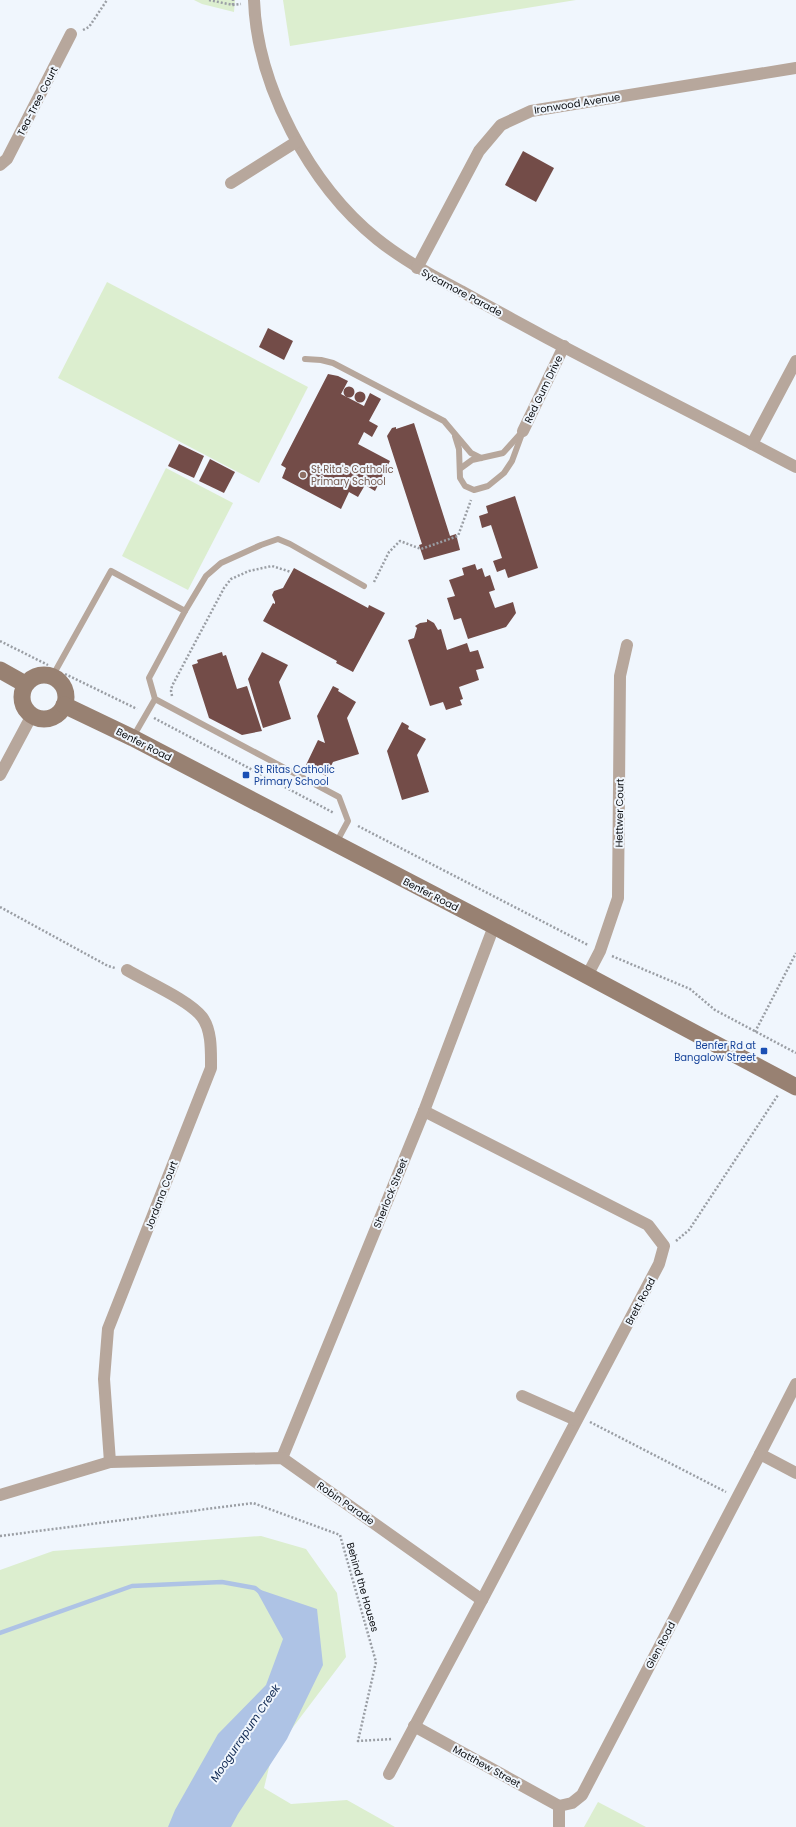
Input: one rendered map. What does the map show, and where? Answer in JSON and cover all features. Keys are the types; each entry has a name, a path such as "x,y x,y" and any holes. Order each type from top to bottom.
{"street":[{"name":"Sycamore Parade","path":"254,1 255,24 260,50 280,107 296,142 317,174 346,209 377,239 417,268 796,466"},
{"name":"Tea-Tree Court","path":"0,165 7,159 71,34"},
{"name":"Ironwood Avenue","path":"417,268 479,151 501,125 530,111 796,68"},
{"path":"231,183 296,142"},
{"name":"Red Gum Drive","path":"523,431 564,346"},
{"path":"752,444 796,361"},
{"name":"Hettwer Court","path":"588,976 600,951 618,898 620,676 627,645"},
{"path":"0,670 25,684"},
{"path":"54,673 62,686 65,698 64,705 53,717 42,719 32,715 27,711 22,699 25,684 34,677 54,673"},
{"name":"Benfer Road","path":"64,705 133,738 494,926 791,1084"},
{"path":"0,775 32,715"},
{"name":"Sherlock Street","path":"282,1458 424,1111 494,926"},
{"name":"Jordana Court","path":"110,1462 104,1379 108,1329 211,1068 212,1043 203,1018 187,1004 127,970"},
{"path":"424,1111 648,1225 664,1246"},
{"name":"Brett Road","path":"482,1600 660,1264 664,1246"},
{"name":"Glen Road","path":"559,1806 572,1803 582,1795 796,1384"},
{"path":"522,1396 576,1420"},
{"path":"760,1454 796,1473"},
{"path":"0,1495 110,1462 282,1458"},
{"name":"Robin Parade","path":"282,1458 482,1600"},
{"path":"389,1774 482,1600"},
{"name":"Matthew Street","path":"414,1726 559,1806"},
{"path":"559,1806 559,1827"}],"lane":[{"path":"305,359 321,360 333,363 444,421 471,453 481,458"},
{"path":"461,468 472,460 503,453 523,431"},
{"path":"454,434 459,449 461,468 460,478 465,486 474,490 488,486 504,473 512,461 523,431"},
{"path":"336,844 348,821 339,797 155,699 149,678 206,576 221,563 261,545 278,539 290,544 364,586"},
{"path":"54,673 111,571 186,612"},
{"path":"133,738 155,699"}],"path":[{"path":"71,34 89,27 108,0"},
{"path":"210,0 233,5 254,1"},
{"path":"233,0 233,5"},
{"path":"364,586 372,585 389,552 400,541 421,549 458,536 465,521 474,490"},
{"path":"174,700 171,691 172,686 224,588 231,579 249,571 272,566 292,572"},
{"path":"0,641 54,673 146,714 321,807 600,951 690,989 714,1010 796,1053"},
{"path":"321,807 328,792"},
{"path":"0,907 108,966 127,970"},
{"path":"755,1032 796,953"},
{"path":"664,1246 680,1240 689,1230 791,1084"},
{"path":"576,1420 590,1422 737,1498"},
{"name":"Behind the Houses","path":"0,1536 253,1502 340,1535 376,1662 358,1741 408,1738"}],"green space":[{"path":"194,0 235,0 234,12 202,4"},
{"path":"283,0 576,0 290,46"},
{"path":"107,282 308,387 259,483 58,378"},
{"path":"166,468 233,503 188,590 122,556"},
{"path":"261,1536 306,1549 337,1593 346,1657 272,1755 264,1788 291,1804 347,1800 395,1827 0,1827 0,1570 53,1551"},
{"path":"598,1802 646,1827 584,1827"}],"water":[{"path":"255,1588 317,1609 323,1665 287,1739 231,1827 168,1827 175,1810 218,1734 266,1685 283,1639"}],"building":[{"path":"523,151 554,168 536,202 505,185"},
{"path":"268,328 293,341 284,360 259,347"},
{"path":"328,374 338,376 348,381 341,394 364,406 370,393 381,399 369,421 378,426 372,437 364,432 358,444 390,461 375,491 365,485 358,497 349,492 341,509 282,478 286,468 281,465"},
{"path":"347,387 351,387 353,388 353,396 347,397 344,394 344,390"},
{"path":"358,392 362,392 364,393 364,401 358,402 355,399 355,395"},
{"path":"414,423 450,536 456,534 460,550 424,560 419,545 422,544 387,436 392,428 396,427 396,429"},
{"path":"179,444 204,456 194,478 168,466"},
{"path":"210,459 235,472 224,493 199,481"},
{"path":"515,496 538,568 508,578 505,569 497,572 493,561 502,558 491,525 482,528 479,516 488,513 486,506"},
{"path":"475,564 477,570 482,568 485,577 490,575 495,590 489,592 495,608 513,602 516,613 506,627 468,639 461,618 454,620 447,598 455,596 449,580 464,575 462,568"},
{"path":"294,568 368,608 369,605 385,613 353,672 336,663 337,661 263,621 273,603 275,604 272,595 274,591 283,588"},
{"path":"427,619 434,623 438,630 441,629 447,650 467,643 470,652 478,650 484,668 476,670 479,680 459,687 463,699 460,700 462,705 446,710 443,702 430,706 408,640 414,638 417,628 415,626 420,623 427,622"},
{"path":"222,652 223,656 226,655 237,689 247,686 262,731 242,735 209,718 192,665 198,663 197,660"},
{"path":"262,652 288,665 279,682 291,719 263,728 248,679"},
{"path":"333,686 339,689 338,691 356,702 347,718 359,754 333,762 326,776 306,765 318,740 325,743 317,716"},
{"path":"402,722 409,726 408,729 426,739 417,755 429,792 402,800 387,751"}],"waterway":[{"name":"Moogurrapum Creek","path":"0,1633 132,1586 222,1582 255,1588 260,1592"}],"place":[{"name":"St Rita's Catholic Primary School","path":"303,475"},
{"name":"St Ritas Catholic Primary School","path":"246,775"},
{"name":"Benfer Rd at Bangalow Street","path":"764,1051"}]}
